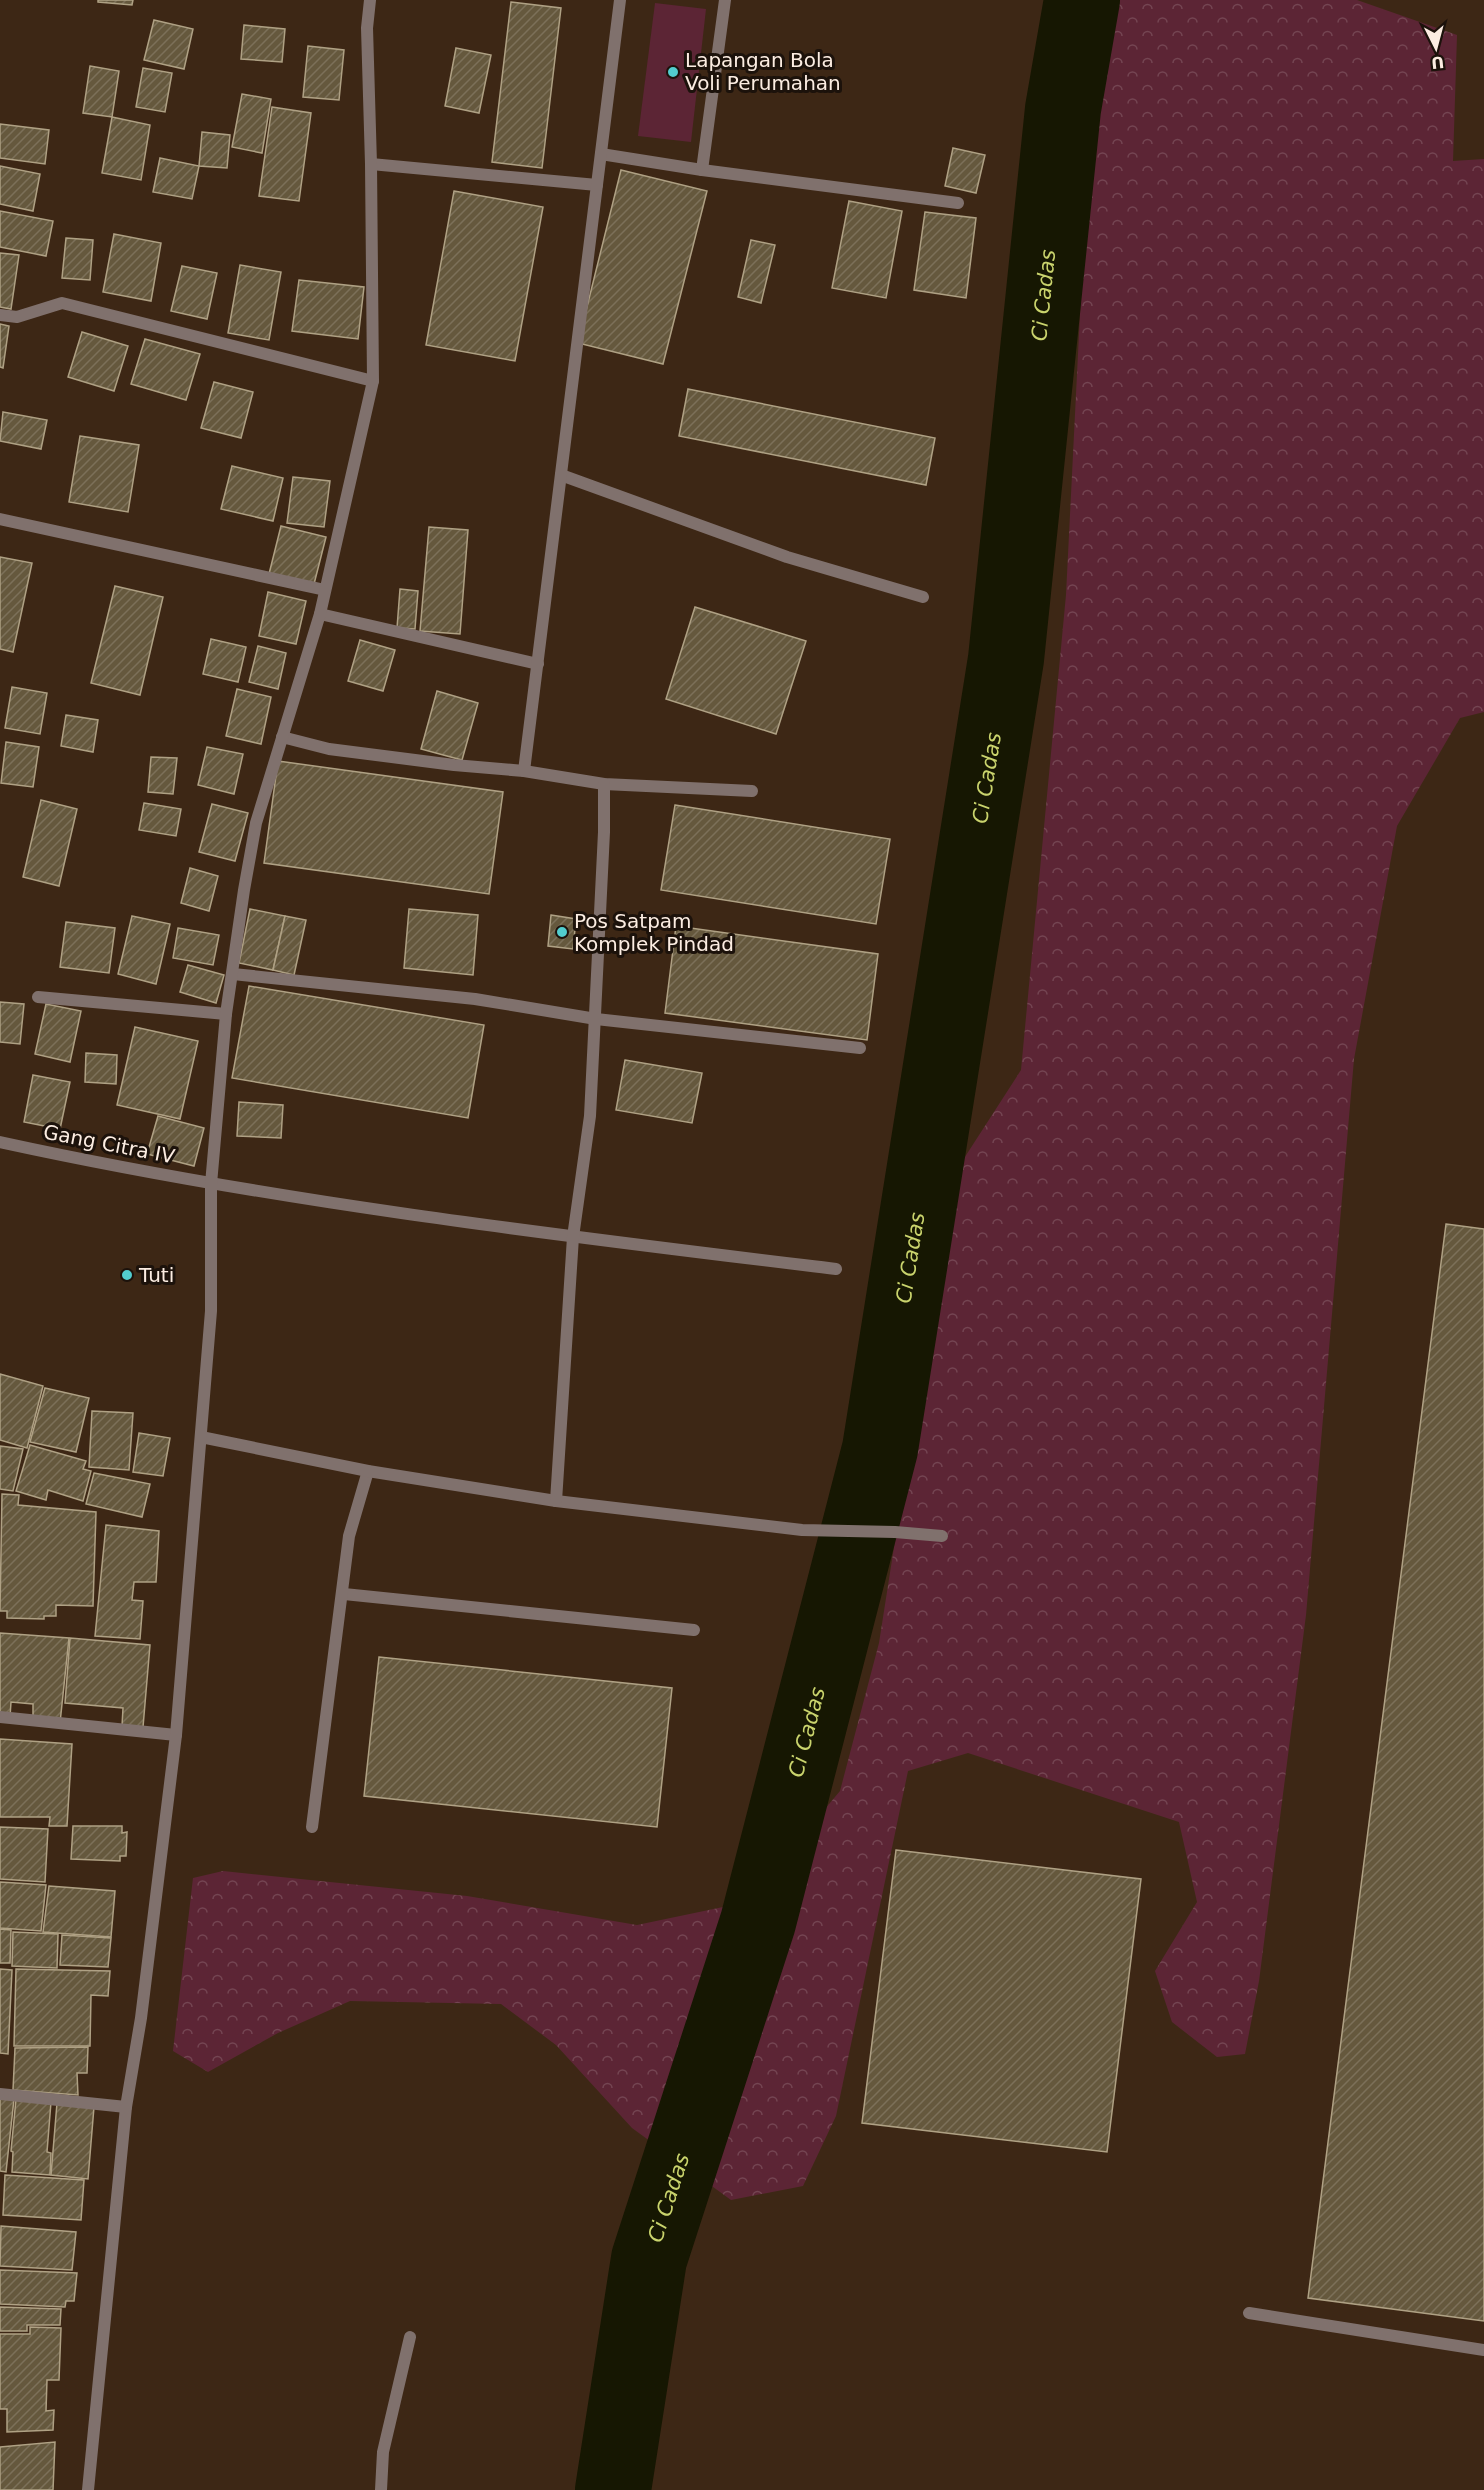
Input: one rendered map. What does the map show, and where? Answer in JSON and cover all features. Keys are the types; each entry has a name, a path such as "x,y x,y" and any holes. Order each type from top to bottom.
{"street":[{"path":"88,2490 126,2107 141,2018 176,1735 211,1311 211,1184 226,1014 256,823 320,614 373,381 367,28 370,0"},
{"path":"524,771 620,0"},
{"path":"702,170 725,0"},
{"path":"601,154 702,170 958,203"},
{"path":"371,164 597,185"},
{"path":"0,315 17,317 62,303 373,381"},
{"path":"561,475 787,557 923,597"},
{"path":"0,519 325,590"},
{"path":"320,614 538,664"},
{"path":"282,737 329,749 454,765 524,771 604,784 753,791"},
{"path":"556,1501 573,1237 590,1116 604,832 604,784"},
{"path":"233,974 475,999 596,1019 860,1048"},
{"path":"38,997 226,1014"},
{"name":"Gang Citra IV","path":"0,1142 211,1184 573,1237 836,1269"},
{"path":"201,1437 368,1471 556,1501 802,1530 895,1532 942,1536"},
{"path":"312,1827 344,1594 349,1536 368,1471"},
{"path":"344,1594 694,1630"},
{"path":"0,1717 176,1735"},
{"path":"0,2094 126,2107"},
{"path":"1249,2313 1484,2350"},
{"path":"381,2490 383,2452 410,2337"}],"green space":[{"path":"1111,0 1357,0 1457,35 1453,161 1484,159 1484,712 1460,718 1397,826 1354,1059 1306,1615 1259,1981 1245,2054 1217,2057 1172,2022 1155,1971 1197,1902 1179,1822 968,1753 908,1771 836,2116 803,2186 731,2200 632,2128 556,2045 501,2004 350,2001 278,2033 208,2072 173,2051 193,1878 223,1871 467,1896 637,1925 747,1902 840,1791 879,1643 952,1177 1021,1070 1066,595 1084,234"},
{"name":"Lapangan Bola Voli Perumahan","path":"655,3 706,9 691,142 638,136"}],"building":[{"path":"98,0 133,0 132,5 98,2"},
{"path":"511,2 561,8 542,168 492,162"},
{"path":"154,20 193,29 184,69 144,60"},
{"path":"244,25 285,29 282,62 241,59"},
{"path":"308,46 344,50 339,100 303,97"},
{"path":"456,48 491,55 479,113 445,106"},
{"path":"90,66 119,71 112,117 83,113"},
{"path":"143,68 172,73 165,112 136,107"},
{"path":"242,94 271,99 262,153 232,147"},
{"path":"272,107 311,113 299,201 259,196"},
{"path":"112,117 150,125 141,180 102,173"},
{"path":"0,124 49,130 45,164 0,158"},
{"path":"202,132 230,135 227,168 199,166"},
{"path":"953,148 985,155 976,193 945,186"},
{"path":"160,158 199,166 192,199 153,192"},
{"path":"0,166 40,174 33,211 0,204"},
{"path":"621,170 707,191 663,364 578,343"},
{"path":"454,191 543,207 515,361 426,345"},
{"path":"849,201 902,211 886,298 832,288"},
{"path":"0,211 53,221 46,256 0,247"},
{"path":"925,212 976,218 966,298 914,290"},
{"path":"114,234 161,243 151,301 103,292"},
{"path":"66,238 93,240 90,280 62,278"},
{"path":"751,240 775,245 761,303 738,297"},
{"path":"0,253 19,255 11,309 0,307"},
{"path":"240,265 281,272 269,340 228,333"},
{"path":"182,266 217,273 207,319 171,311"},
{"path":"299,280 364,287 358,339 292,331"},
{"path":"0,324 9,326 3,368 0,367"},
{"path":"82,332 128,346 114,391 68,377"},
{"path":"145,339 200,354 186,400 131,384"},
{"path":"214,382 253,392 241,438 201,428"},
{"path":"688,389 935,438 926,485 679,436"},
{"path":"3,412 47,420 41,449 0,441"},
{"path":"80,436 139,445 128,512 69,502"},
{"path":"232,466 283,478 273,521 221,509"},
{"path":"293,477 330,481 324,527 287,523"},
{"path":"281,526 326,537 314,584 269,574"},
{"path":"429,527 468,530 460,634 420,631"},
{"path":"0,557 32,563 13,652 0,649"},
{"path":"115,586 163,597 140,695 91,683"},
{"path":"400,589 418,591 415,629 397,628"},
{"path":"268,592 306,601 296,644 259,636"},
{"path":"695,607 806,641 776,734 666,699"},
{"path":"211,639 246,647 238,682 203,674"},
{"path":"360,640 395,650 383,691 348,681"},
{"path":"258,646 286,653 278,689 249,682"},
{"path":"12,687 47,693 40,734 5,728"},
{"path":"237,689 271,697 261,744 226,736"},
{"path":"437,691 478,703 462,760 421,749"},
{"path":"66,715 98,720 93,752 61,746"},
{"path":"6,742 39,747 33,787 1,783"},
{"path":"207,747 243,754 234,794 198,785"},
{"path":"151,757 177,758 173,794 148,792"},
{"path":"278,761 503,792 489,894 264,863"},
{"path":"41,800 77,809 59,886 23,877"},
{"path":"144,803 181,809 176,836 139,830"},
{"path":"212,804 248,813 235,861 199,852"},
{"path":"675,805 890,839 876,924 661,890"},
{"path":"190,868 218,876 209,911 181,903"},
{"path":"250,909 285,916 273,970 239,963"},
{"path":"409,909 478,915 473,975 404,968"},
{"name":"Pos Satpam Komplek Pindad","path":"551,915 576,919 573,949 548,946"},
{"path":"132,916 170,924 156,984 118,974"},
{"path":"285,916 306,920 294,975 273,970"},
{"path":"66,922 115,928 109,973 60,967"},
{"path":"676,926 878,954 867,1040 665,1013"},
{"path":"178,928 219,935 213,965 173,958"},
{"path":"188,965 224,975 216,1003 180,992"},
{"path":"249,986 484,1025 468,1118 232,1078"},
{"path":"0,1002 24,1004 20,1044 0,1042"},
{"path":"46,1004 81,1011 70,1062 35,1054"},
{"path":"135,1027 198,1041 180,1119 117,1105"},
{"path":"86,1053 117,1055 116,1084 85,1082"},
{"path":"625,1060 702,1073 692,1123 616,1110"},
{"path":"33,1075 70,1082 60,1129 24,1122"},
{"path":"239,1102 283,1105 281,1138 237,1136"},
{"path":"158,1116 204,1128 194,1166 147,1154"},
{"path":"1446,1224 1484,1229 1484,2321 1308,2298"},
{"path":"0,1374 43,1386 27,1448 0,1440"},
{"path":"45,1388 89,1398 76,1452 30,1442"},
{"path":"92,1411 133,1413 129,1470 89,1467"},
{"path":"139,1433 170,1438 163,1476 133,1472"},
{"path":"30,1445 86,1461 83,1469 91,1471 83,1501 48,1490 46,1500 16,1491"},
{"path":"0,1446 23,1449 13,1491 0,1489"},
{"path":"94,1473 150,1484 142,1517 86,1504"},
{"path":"2,1494 19,1495 18,1505 96,1512 93,1606 56,1605 56,1616 44,1616 44,1619 7,1618 7,1611 0,1611"},
{"path":"106,1525 159,1531 156,1582 134,1582 132,1600 143,1601 140,1639 95,1636"},
{"path":"0,1633 69,1638 60,1723 33,1720 33,1704 11,1702 10,1717 0,1716"},
{"path":"70,1638 150,1645 143,1727 122,1726 123,1708 65,1703"},
{"path":"379,1657 672,1688 657,1827 364,1796"},
{"path":"0,1739 72,1744 67,1826 49,1826 50,1817 0,1817"},
{"path":"73,1826 122,1826 122,1833 127,1832 126,1856 120,1856 120,1861 71,1859"},
{"path":"0,1827 48,1829 45,1882 0,1879"},
{"path":"896,1850 1141,1879 1107,2152 862,2123"},
{"path":"0,1882 46,1885 41,1931 0,1928"},
{"path":"49,1886 115,1891 111,1937 43,1932"},
{"path":"0,1929 11,1930 10,1963 0,1963"},
{"path":"13,1932 58,1934 57,1968 12,1966"},
{"path":"62,1935 111,1938 108,1967 60,1965"},
{"path":"0,1969 12,1970 8,2054 0,2053"},
{"path":"16,1969 110,1971 108,1996 91,1995 90,2046 14,2046"},
{"path":"88,2047 87,2073 77,2073 78,2095 13,2090 15,2048"},
{"path":"0,2097 14,2099 6,2172 0,2171"},
{"path":"16,2099 51,2102 47,2152 51,2153 50,2175 12,2172 13,2152 11,2151"},
{"path":"57,2103 94,2107 88,2179 51,2175"},
{"path":"5,2175 84,2180 81,2220 3,2215"},
{"path":"1,2226 76,2232 72,2270 0,2266"},
{"path":"0,2270 77,2273 74,2301 66,2301 65,2307 0,2304"},
{"path":"0,2307 61,2309 60,2325 27,2325 27,2331 0,2331"},
{"path":"30,2327 61,2328 59,2380 47,2380 46,2411 54,2410 53,2430 7,2432 7,2409 0,2409 0,2334 30,2334"},
{"path":"55,2442 53,2490 0,2490 0,2447"}],"waterway":[{"name":"Ci Cadas","path":"613,2490 649,2259 758,1922 880,1449 1006,659 1063,109 1082,0"}],"place":[{"name":"Lapangan Bola Voli Perumahan","path":"673,72"},
{"name":"Pos Satpam Komplek Pindad","path":"562,932"},
{"name":"Tuti","path":"127,1275"}]}
